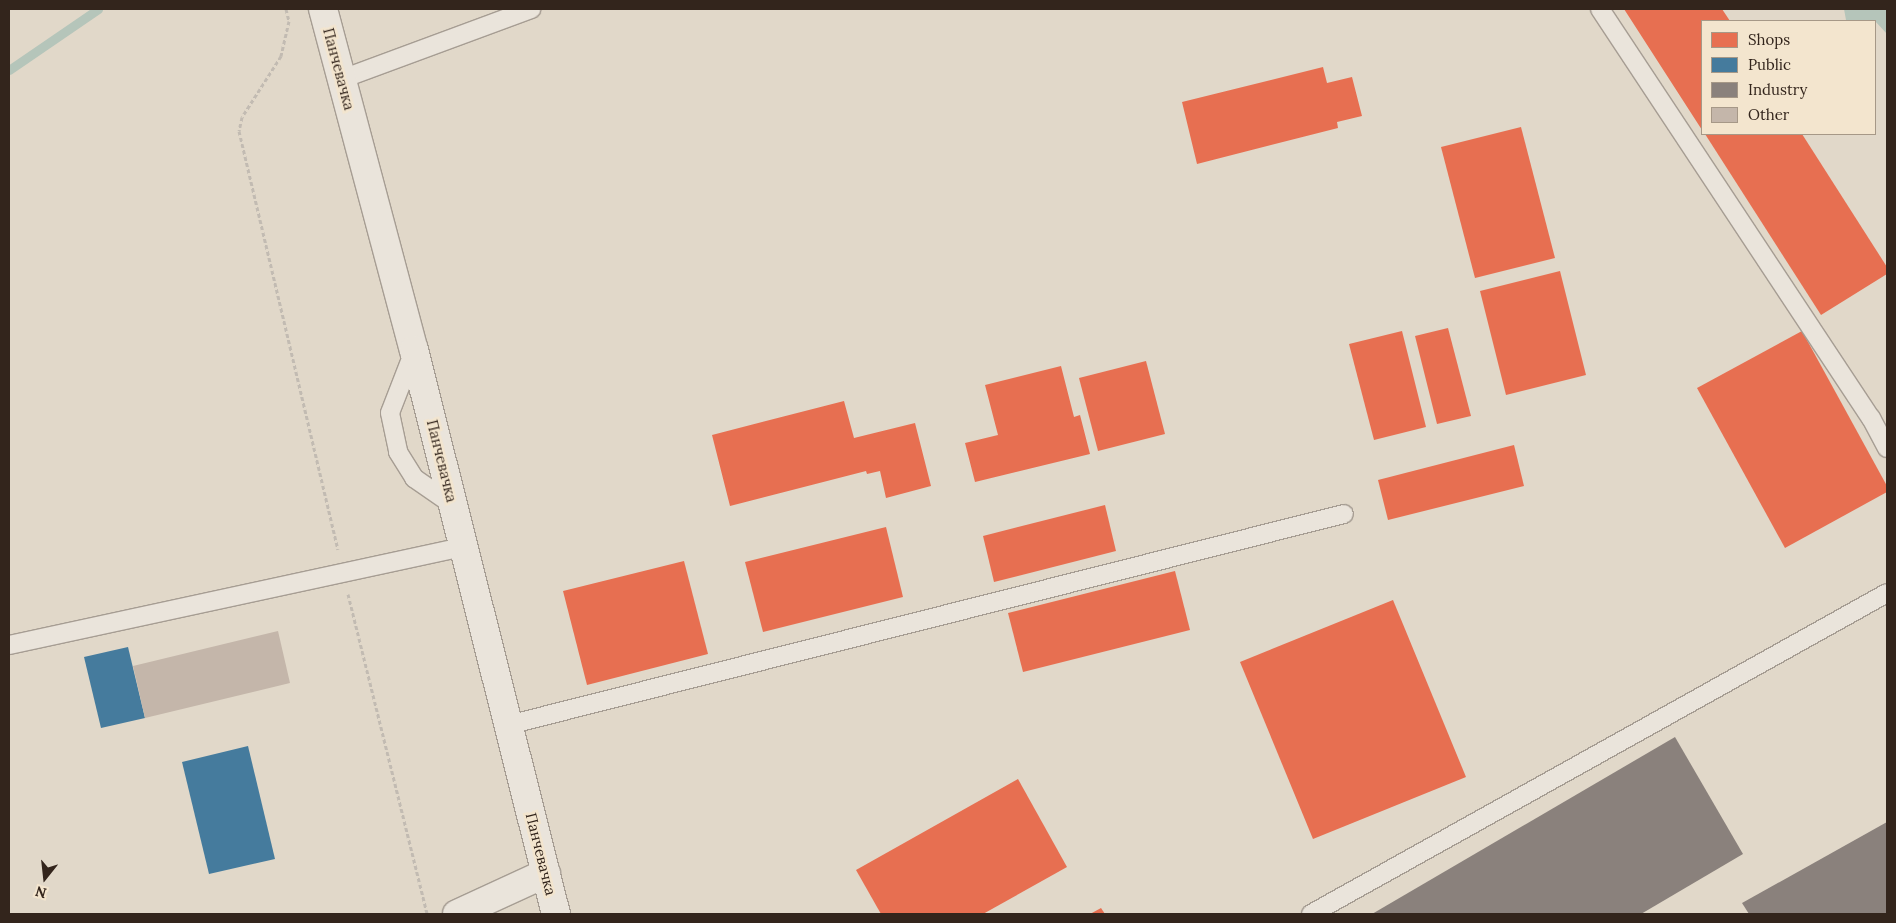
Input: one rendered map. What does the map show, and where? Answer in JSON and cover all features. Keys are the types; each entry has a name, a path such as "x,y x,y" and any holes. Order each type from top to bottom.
{"street":[{"name":"Панчевачка","path":"323,9 414,350 556,914"},
{"path":"457,914 546,873"}],"lane":[{"path":"342,79 531,9"},
{"path":"1600,9 1871,418 1887,448"},
{"path":"414,350 390,413 398,452 414,478 453,505"},
{"path":"508,725 1344,514"},
{"path":"9,645 464,547"},
{"path":"1311,914 1887,593"}],"path":[{"path":"286,9 289,21 281,56 242,117 239,131 343,572 427,914"}],"shaded area":[{"path":"1844,9 1887,9 1887,34 1876,20 1846,20"}],"building: Shops":[{"path":"1624,9 1722,9 1729,20 1701,20 1701,128"},
{"path":"1323,67 1327,83 1352,77 1362,116 1337,122 1338,128 1197,164 1182,102"},
{"path":"1521,127 1555,258 1475,278 1441,147"},
{"path":"1706,135 1803,135 1887,267 1887,274 1821,315"},
{"path":"1560,271 1586,375 1506,395 1480,291"},
{"path":"1448,328 1471,416 1437,424 1415,336"},
{"path":"1402,331 1426,427 1374,440 1349,344"},
{"path":"1802,331 1887,486 1887,492 1785,548 1697,388"},
{"path":"1146,361 1165,434 1098,451 1079,378"},
{"path":"1061,366 1074,417 1080,415 1090,454 975,482 965,443 998,435 985,385"},
{"path":"844,401 854,438 915,423 931,486 886,498 880,471 867,474 866,471 730,506 712,435"},
{"path":"1514,445 1524,486 1388,520 1378,480"},
{"path":"1105,505 1116,551 994,582 983,536"},
{"path":"886,527 903,597 763,632 745,562"},
{"path":"684,561 708,654 587,685 563,591"},
{"path":"1175,571 1190,630 1023,672 1008,613"},
{"path":"1393,600 1466,777 1313,839 1240,662"},
{"path":"1018,779 1067,867 983,914 881,914 856,870"},
{"path":"1101,908 1105,914 1090,914"}],"building: Public":[{"path":"128,647 145,718 101,728 84,657"},
{"path":"248,746 275,859 209,874 182,762"}],"building: Industry":[{"path":"1675,737 1743,854 1641,914 1372,914"},
{"path":"1887,822 1887,914 1749,914 1742,903"}],"building: Other":[{"path":"278,631 290,683 145,718 133,666"}],"waterway":[{"path":"9,70 98,9"}]}
